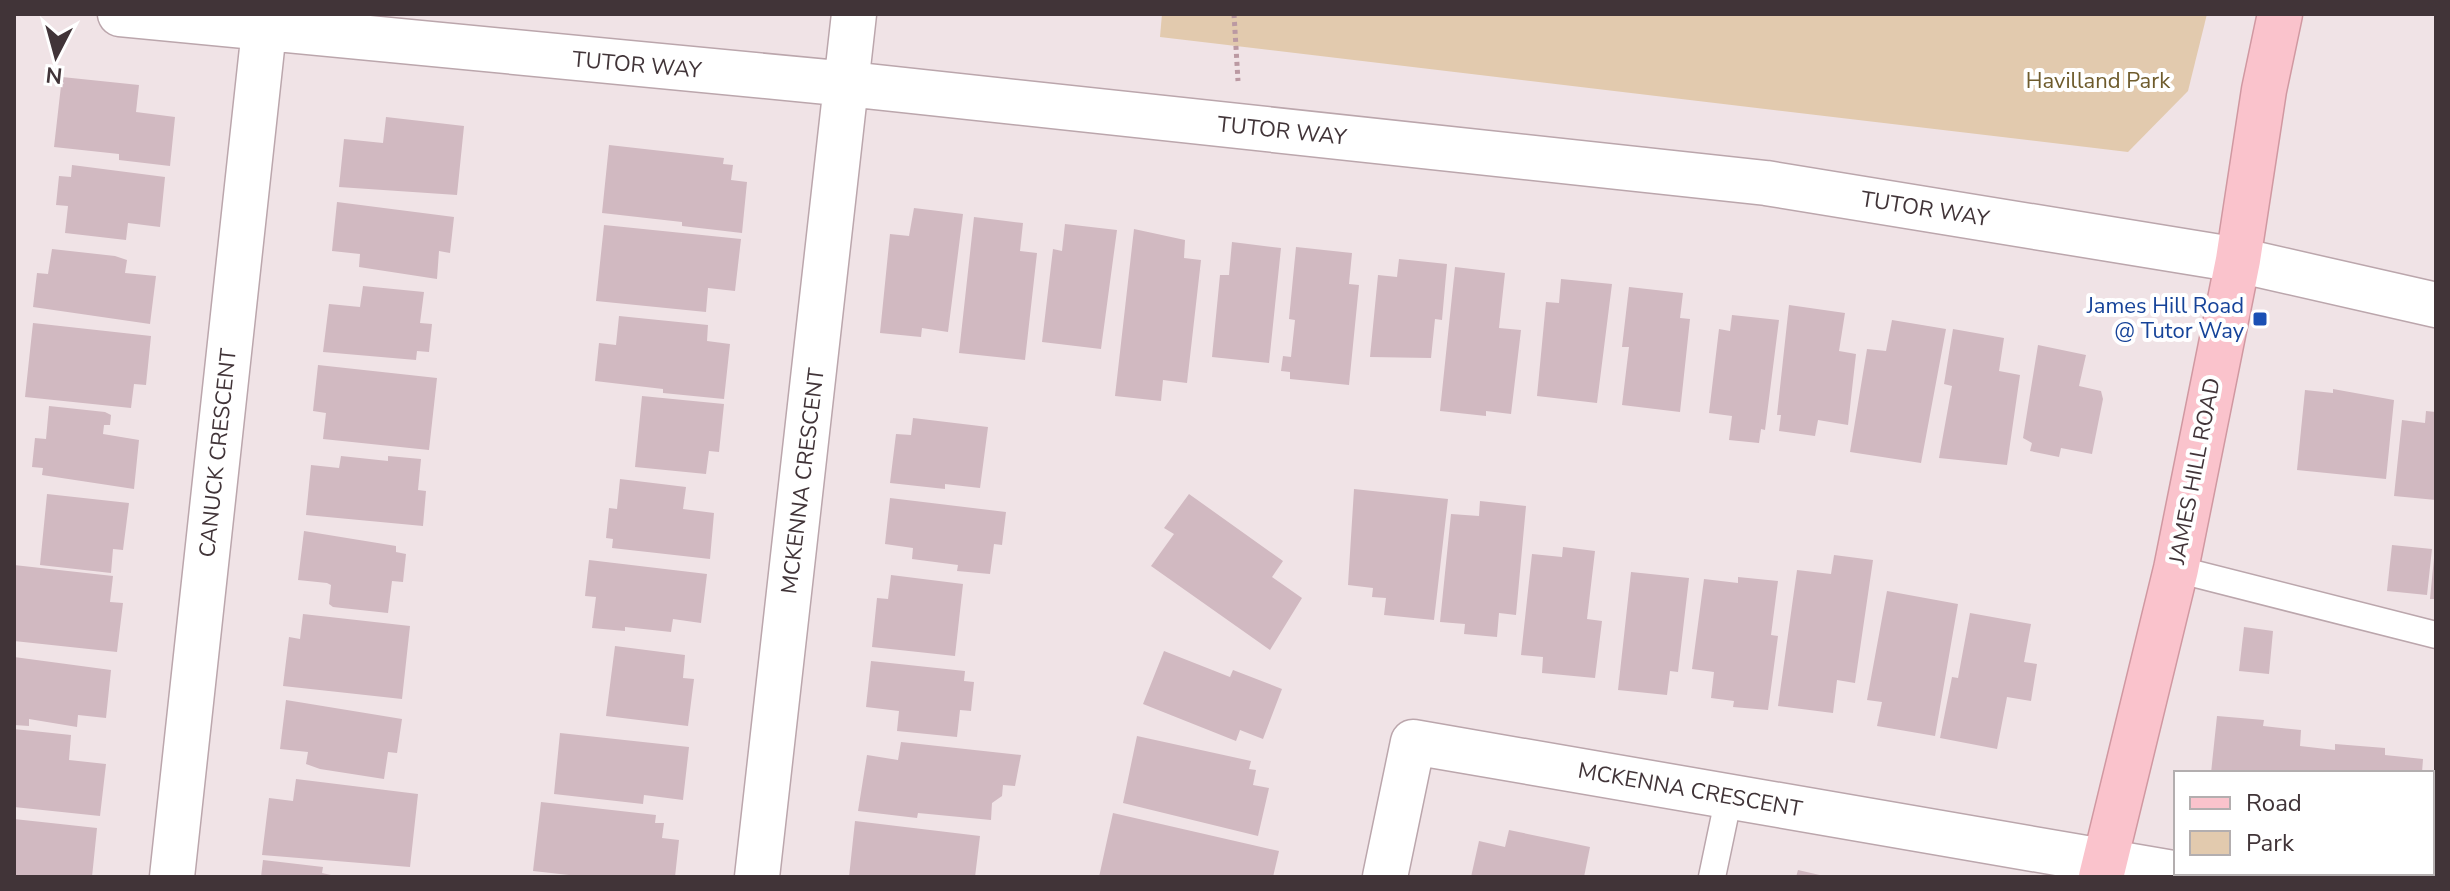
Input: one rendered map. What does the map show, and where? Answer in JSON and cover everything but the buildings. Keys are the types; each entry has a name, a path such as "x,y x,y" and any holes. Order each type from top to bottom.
{"street":[{"name":"TUTOR WAY","path":"120,14 848,84 1766,183 2238,260 2436,305"},
{"name":"MCKENNA CRESCENT","path":"757,877 854,14"},
{"name":"JAMES HILL ROAD","path":"2102,869 2176,569 2238,260 2264,90 2280,14"},
{"name":"CANUCK CRESCENT","path":"172,877 264,30"},
{"name":"MCKENNA CRESCENT","path":"1385,877 1413,742 1729,796 2102,869 2196,877"}],"lane":[{"path":"2176,569 2436,635"},
{"path":"1712,877 1729,796"}],"path":[{"path":"1234,14 1239,73 1235,126"}],"green space":[{"name":"Havilland Park","path":"1162,14 2207,14 2188,91 2128,152 1160,37"}],"place":[{"name":"James Hill Road @ Tutor Way","path":"2260,319"}]}
